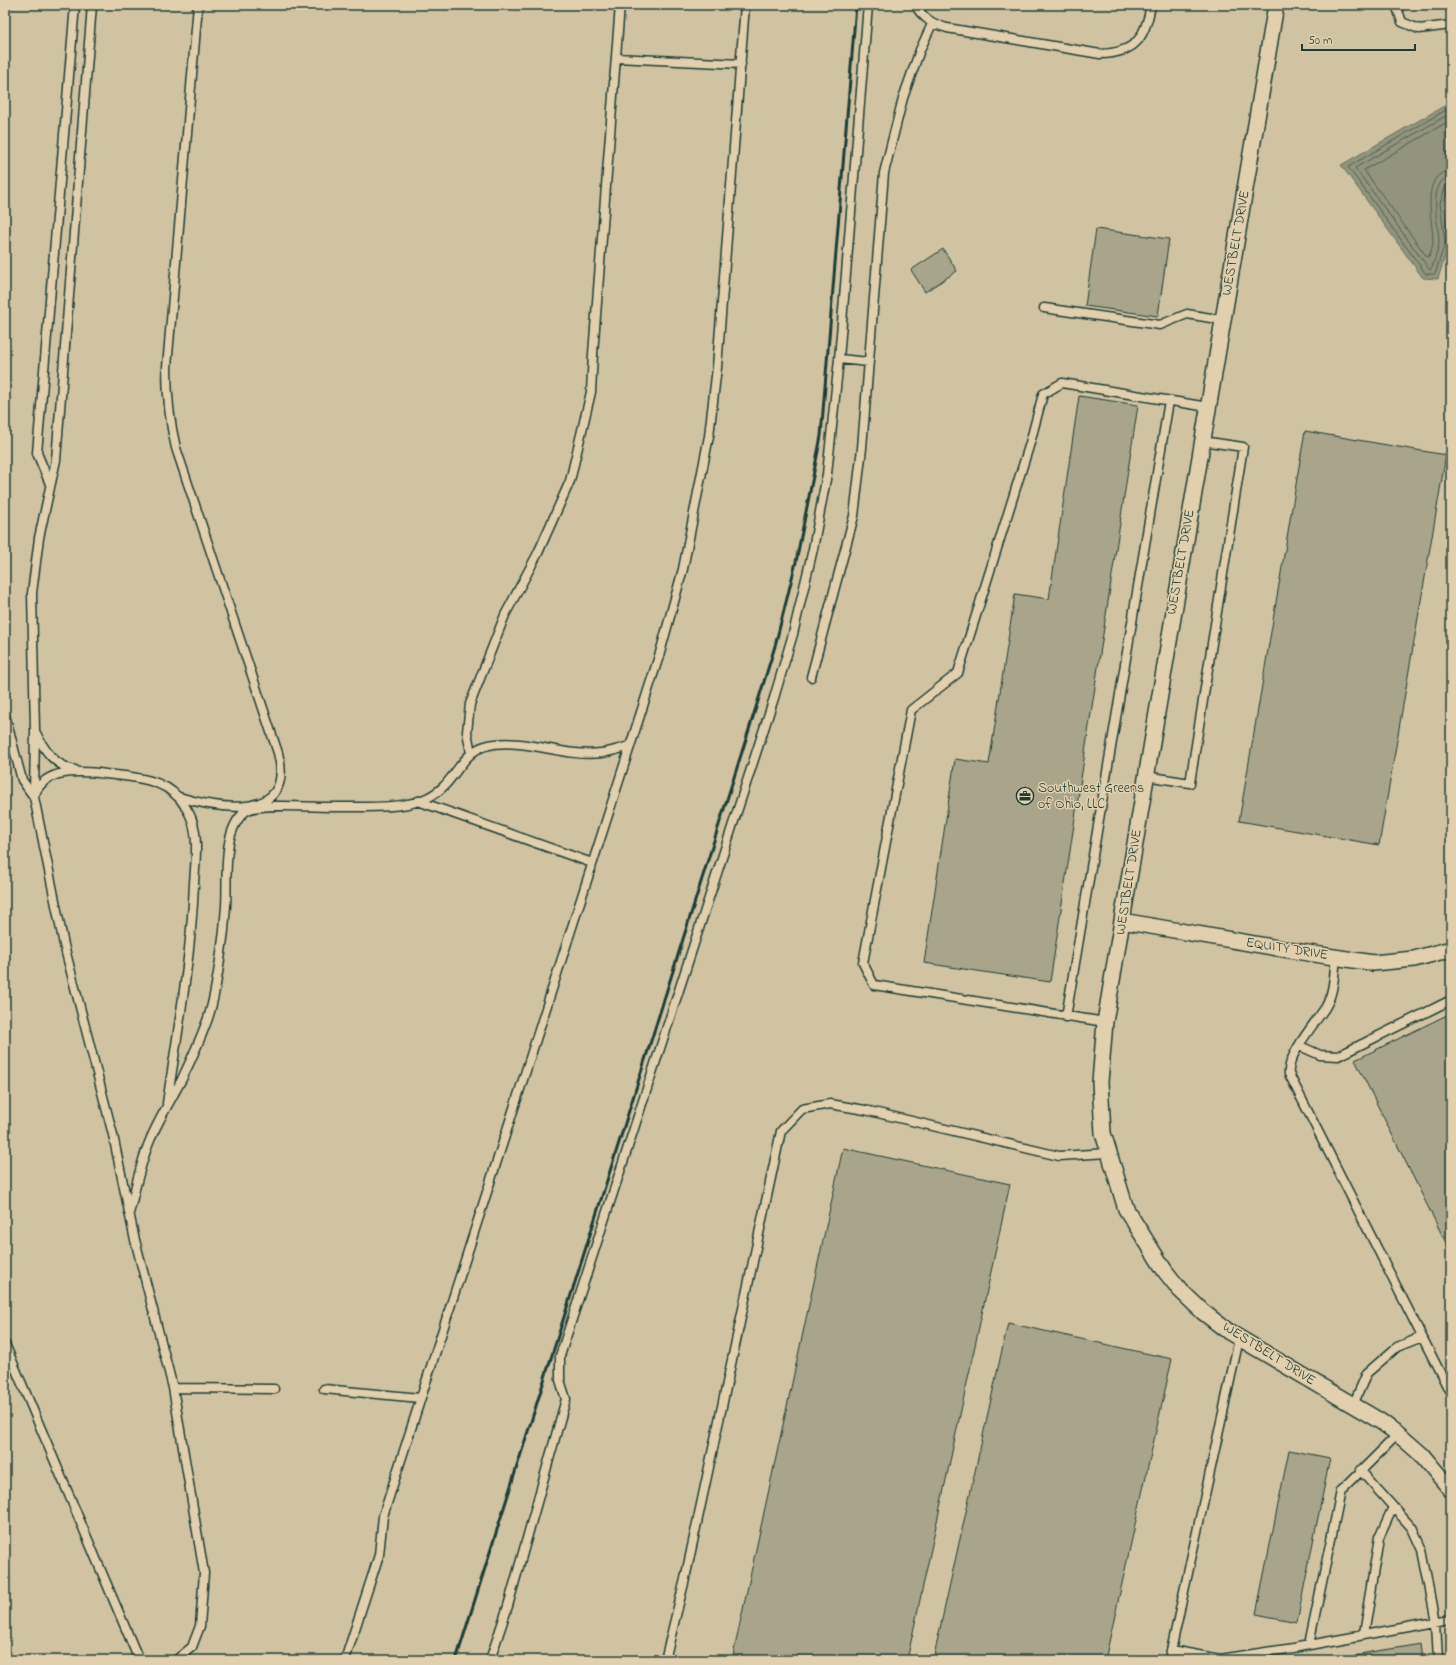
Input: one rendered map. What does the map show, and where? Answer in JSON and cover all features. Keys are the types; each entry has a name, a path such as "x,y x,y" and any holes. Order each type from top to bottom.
{"street":[{"name":"WESTBELT DRIVE","path":"1276,5 1105,1022 1100,1082 1100,1107 1103,1133 1126,1209 1165,1271 1180,1290 1203,1312 1239,1339 1353,1405 1398,1434 1422,1455 1451,1490"},
{"name":"EQUITY DRIVE","path":"1122,921 1373,963 1414,959 1451,949"}],"lane":[{"path":"50,484 37,453 75,5"},
{"path":"92,5 56,460 34,564 32,593 35,730 34,797 64,945 113,1135 129,1212 173,1388 204,1572 200,1626 192,1647 176,1660"},
{"path":"129,1212 140,1170 151,1138 183,1077 208,1019 220,960 226,907 227,853 232,830 239,817 254,806 263,802 276,790 280,783 281,764 176,448 170,424 166,397 198,5"},
{"path":"471,753 467,732 470,704 505,615 538,553 570,481 591,392 592,354 620,5"},
{"path":"345,1660 373,1578 379,1555 383,1516 660,653 683,569 709,436 717,367 745,5"},
{"path":"490,1660 508,1606 566,1399 560,1380 560,1356 772,706 793,634 813,549 827,474 839,359 868,5"},
{"path":"915,5 922,16 932,24 947,28 1100,54 1117,54 1130,48 1140,36 1148,21 1150,5"},
{"path":"1396,5 1402,22 1419,29 1451,25"},
{"path":"810,677 854,516 862,448 884,173 903,98 920,50 932,24"},
{"path":"616,58 741,64"},
{"path":"1044,308 1160,325 1187,314 1223,320"},
{"path":"839,359 869,362"},
{"path":"1105,1022 1066,1017 874,985 863,963 911,710 958,673 1030,443 1043,394 1062,383 1208,407"},
{"path":"1066,1017 1169,401"},
{"path":"1146,776 1190,783 1244,447 1202,441"},
{"path":"5,715 22,780 34,797"},
{"path":"35,730 46,751 59,764 68,769 159,783 179,797 217,806 363,807 402,804 418,801 432,795 444,787 462,762 471,753 483,747 497,744 579,753 601,753 630,746"},
{"path":"34,797 38,788 49,778 68,772 88,772"},
{"path":"166,1110 192,927 196,848 192,820 179,797"},
{"path":"418,801 592,863"},
{"path":"1336,957 1333,989 1325,1008 1312,1024 1288,1068 1289,1074 1451,1394"},
{"path":"1300,1046 1320,1055 1338,1056 1451,1000"},
{"path":"665,1660 689,1563 781,1132 802,1109 830,1104 865,1110 1059,1156 1108,1153"},
{"path":"1353,1405 1367,1373 1397,1347 1422,1337"},
{"path":"1169,1660 1239,1339"},
{"path":"5,1344 139,1660"},
{"path":"173,1388 274,1389"},
{"path":"324,1389 420,1398"},
{"path":"1309,1645 1341,1491 1360,1470 1398,1434"},
{"path":"1360,1470 1412,1528 1422,1550 1436,1622 1438,1660"},
{"path":"1363,1635 1379,1538 1394,1507"},
{"path":"1171,1650 1220,1660 1451,1619"}],"shaded area":[{"path":"5,5 1451,5 1451,1660 5,1660"}],"water":[{"path":"1451,102 1451,181 1444,203 1449,243 1438,279 1423,278 1341,165"}],"building":[{"path":"1096,229 1169,239 1158,316 1085,306"},
{"path":"943,249 957,271 925,292 911,270"},
{"path":"1079,396 1138,405 1050,982 924,963 955,759 989,764 1015,594 1049,599"},
{"path":"1305,431 1446,455 1379,845 1239,821"},
{"path":"1451,1013 1451,1253 1355,1060"},
{"path":"843,1148 1010,1184 907,1660 732,1660"},
{"path":"1008,1323 1172,1359 1105,1660 933,1660"},
{"path":"1289,1450 1330,1458 1297,1622 1256,1614"},
{"path":"1421,1644 1423,1660 1322,1660"}],"railway":[{"path":"456,1660 758,701 775,646 796,562 821,436 856,5"}],"place":[{"name":"Southwest Greens of Ohio, LLC","path":"1025,796"}]}
